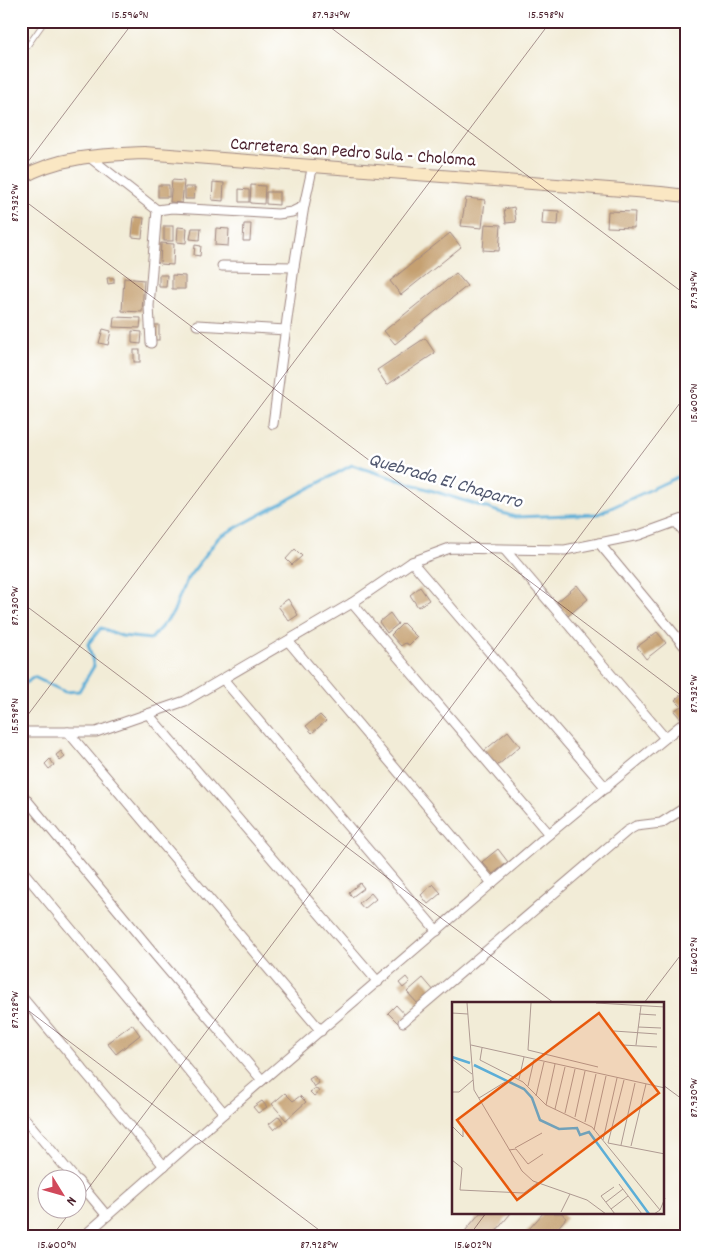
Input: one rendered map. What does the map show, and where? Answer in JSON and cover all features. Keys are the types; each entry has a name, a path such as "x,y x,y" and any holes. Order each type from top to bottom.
{"main road":[{"name":"Carretera San Pedro Sula - Choloma","path":"21,178 37,169 88,156 144,153 686,196"}],"street":[{"path":"88,156 157,210 172,208 278,214 292,212 304,206"},
{"path":"273,424 294,267 313,165"},
{"path":"151,344 149,306 157,210"},
{"path":"222,266 294,267"},
{"path":"197,325 286,330"},
{"path":"21,732 96,732 185,701 352,603 412,562 450,548 565,550 639,535 686,518"},
{"path":"676,522 686,534"},
{"path":"599,543 686,648"},
{"path":"505,550 665,738"},
{"path":"412,562 606,788"},
{"path":"352,603 549,834"},
{"path":"288,641 492,884"},
{"path":"223,679 437,931"},
{"path":"148,714 378,982"},
{"path":"84,1236 262,1080 549,834 686,721"},
{"path":"68,732 320,1031"},
{"path":"21,793 262,1080"},
{"path":"404,1022 627,831 636,826 661,823 686,807"},
{"path":"21,869 224,1113"},
{"path":"21,996 164,1166"},
{"path":"21,1114 69,1170"},
{"path":"88,1193 107,1216"}],"lane":[{"path":"21,55 45,21"}],"building":[{"path":"172,180 184,181 182,203 170,202"},
{"path":"213,182 224,183 223,201 212,200"},
{"path":"158,185 169,185 169,197 158,197"},
{"path":"251,185 265,186 264,204 250,203"},
{"path":"185,187 195,187 194,199 185,199"},
{"path":"239,189 249,190 249,202 239,202"},
{"path":"266,192 279,192 279,205 266,204"},
{"path":"466,198 485,200 482,228 461,226"},
{"path":"514,207 516,222 506,223 504,209"},
{"path":"543,210 559,211 558,225 542,224"},
{"path":"608,211 635,212 634,228 607,227"},
{"path":"134,217 144,218 142,238 132,237"},
{"path":"244,224 251,224 250,241 243,241"},
{"path":"485,224 501,225 499,251 483,250"},
{"path":"164,226 173,226 173,241 164,241"},
{"path":"178,227 187,228 186,243 177,242"},
{"path":"192,228 201,228 200,240 190,239"},
{"path":"216,228 229,229 228,246 215,245"},
{"path":"450,233 461,247 401,295 390,281"},
{"path":"161,243 174,244 173,265 160,264"},
{"path":"195,245 201,246 200,256 194,255"},
{"path":"456,273 467,286 395,344 384,331"},
{"path":"159,275 167,275 166,287 159,287"},
{"path":"172,275 185,276 185,289 172,289"},
{"path":"107,278 114,278 114,283 108,284"},
{"path":"124,278 144,280 142,312 122,311"},
{"path":"114,317 141,318 140,328 113,327"},
{"path":"154,325 159,325 159,340 154,340"},
{"path":"103,329 111,331 108,345 99,343"},
{"path":"132,331 142,332 141,344 132,343"},
{"path":"425,338 435,353 387,385 377,370"},
{"path":"134,350 140,350 140,362 134,362"},
{"path":"295,549 302,556 292,565 286,559"},
{"path":"577,585 588,599 568,616 557,602"},
{"path":"420,587 429,600 418,607 410,595"},
{"path":"288,599 298,615 289,621 278,606"},
{"path":"390,613 398,624 387,633 379,622"},
{"path":"403,623 417,637 409,645 405,643 401,646 391,635"},
{"path":"657,632 666,643 646,659 637,647"},
{"path":"686,690 686,717 682,720 674,711 681,706 675,700"},
{"path":"320,715 326,721 312,733 306,726"},
{"path":"508,731 520,746 497,766 484,751"},
{"path":"61,751 65,757 60,761 56,755"},
{"path":"50,759 54,765 49,769 45,764"},
{"path":"498,849 508,862 493,874 482,862"},
{"path":"360,883 364,888 352,897 349,892"},
{"path":"433,884 441,893 428,904 421,895"},
{"path":"371,893 376,899 364,909 359,903"},
{"path":"406,977 410,982 403,988 399,983"},
{"path":"423,978 435,992 419,1005 407,992"},
{"path":"396,1005 407,1017 399,1024 388,1013"},
{"path":"132,1024 140,1035 116,1054 107,1043"},
{"path":"314,1076 319,1083 314,1087 309,1079"},
{"path":"316,1088 319,1092 314,1096 310,1092"},
{"path":"285,1093 293,1101 300,1096 306,1102 286,1120 272,1104"},
{"path":"262,1101 267,1107 258,1113 253,1107"},
{"path":"279,1116 283,1122 274,1130 269,1124"},
{"path":"479,1214 510,1214 492,1236 461,1236"},
{"path":"542,1214 563,1214 566,1218 551,1236 523,1236"}],"waterway":[{"name":"Quebrada El Chaparro","path":"21,686 34,677 65,692 79,691 94,666 88,644 101,628 122,636 151,639 173,613 185,582 219,537 352,465 515,517 598,514 686,473"}]}
